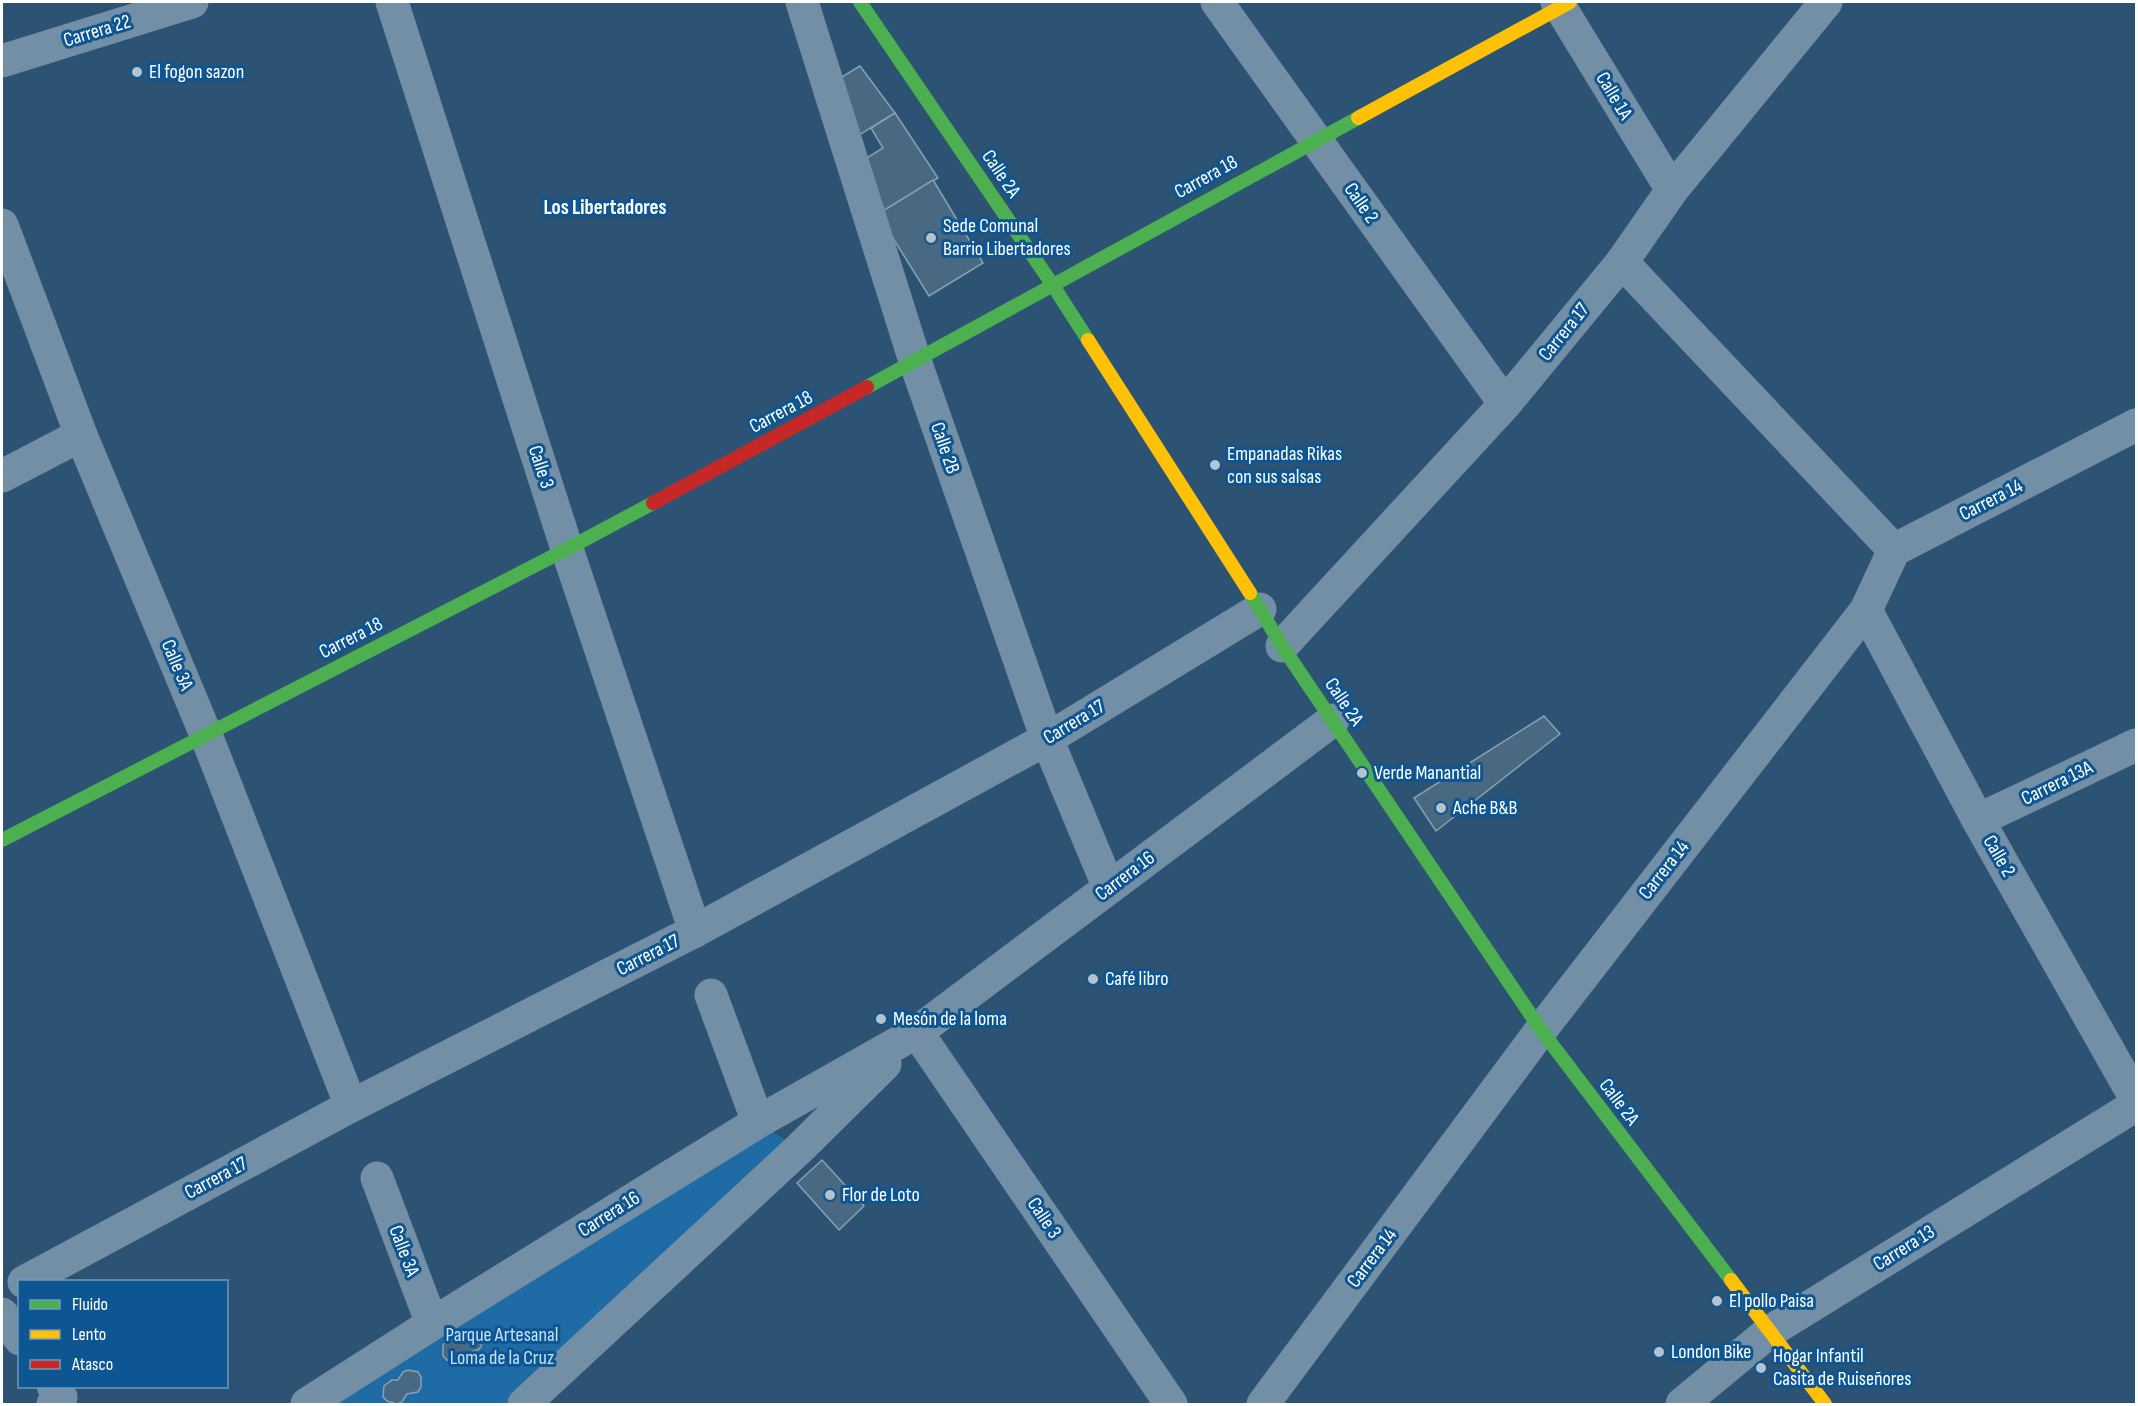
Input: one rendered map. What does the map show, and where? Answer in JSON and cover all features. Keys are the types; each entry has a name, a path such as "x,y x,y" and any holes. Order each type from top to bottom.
{"street":[{"name":"Carrera 22","path":"2,61 192,2"},
{"name":"Calle 3","path":"392,2 567,549 695,931"},
{"name":"Calle 2B","path":"802,2 915,361 1047,739 1109,888"},
{"name":"Calle 2A","path":"861,2 1052,285 1282,646 1541,1030 1825,1404"},
{"name":"Calle 2","path":"1217,2 1505,404"},
{"name":"Carrera 17","path":"1282,646 1505,404 1622,262 1672,190 1826,2"},
{"name":"Carrera 18","path":"2,840 567,549 915,361 1562,3"},
{"name":"Calle 1A","path":"1562,3 1672,190"},
{"name":"Calle 3A","path":"2,225 81,435 206,735 351,1106"},
{"path":"1622,262 1894,550"},
{"name":"Carrera 14","path":"1263,1404 1541,1030 1866,610 1894,550 2136,425"},
{"path":"2,476 81,435"},
{"name":"Carrera 17","path":"26,1280 351,1106 695,931 1047,739 1260,609"},
{"name":"Calle 2","path":"1866,610 1978,820 2136,1100"},
{"name":"Carrera 16","path":"307,1404 758,1122 917,1032 1333,720"},
{"name":"Carrera 13A","path":"1978,820 2136,745"},
{"path":"711,995 758,1122"},
{"name":"Calle 3","path":"917,1032 1171,1404"},
{"name":"Carrera 16","path":"524,1404 799,1149 917,1032"},
{"name":"Carrera 13","path":"1682,1404 1769,1332 2136,1105"},
{"name":"Calle 3A","path":"377,1178 432,1324"},
{"path":"2,1294 18,1285"},
{"path":"2,1314 18,1336"}],"green space":[{"name":"Parque Artesanal Loma de la Cruz","path":"758,1122 799,1149 524,1404 307,1404"}],"building":[{"path":"860,66 895,113 856,137 835,81"},
{"path":"895,113 938,178 883,211 865,159 883,148 871,128"},
{"name":"Sede Comunal Barrio Libertadores","path":"933,180 983,263 929,296 878,214"},
{"path":"1544,716 1560,734 1436,831 1414,798"},
{"name":"Flor de Loto","path":"822,1160 864,1206 839,1230 797,1183"},
{"path":"468,1329 478,1332 482,1341 481,1347 467,1353 457,1363 447,1360 443,1356 443,1345 447,1341 458,1339 463,1331"},
{"path":"408,1370 418,1372 421,1377 421,1387 418,1392 407,1394 402,1402 397,1404 387,1401 383,1397 384,1386 392,1380 398,1380 403,1372"}],"traffic: fast":[{"path":"860,2 1088,340"},
{"path":"867,387 1358,118"},
{"path":"2,840 653,503"},
{"path":"1250,593 1282,646 1541,1030 1731,1280"}],"traffic: slow":[{"path":"1358,118 1570,2"},
{"path":"1088,340 1250,593"},
{"path":"1731,1280 1825,1404"}],"traffic: jam":[{"path":"653,503 867,387"}],"place":[{"name":"El fogon sazon","path":"137,72"},
{"name":"Sede Comunal Barrio Libertadores","path":"931,238"},
{"name":"Empanadas Rikas con sus salsas","path":"1215,465"},
{"name":"Verde Manantial","path":"1362,773"},
{"name":"Ache B&B","path":"1441,808"},
{"name":"Café libro","path":"1093,979"},
{"name":"Mesón de la loma","path":"881,1019"},
{"name":"Flor de Loto","path":"830,1195"},
{"name":"El pollo Paisa","path":"1717,1301"},
{"name":"London Bike","path":"1659,1352"},
{"name":"Hogar Infantil Casita de Ruiseñores","path":"1761,1368"}],"district":[{"name":"Los Libertadores","path":"605,207"}]}
